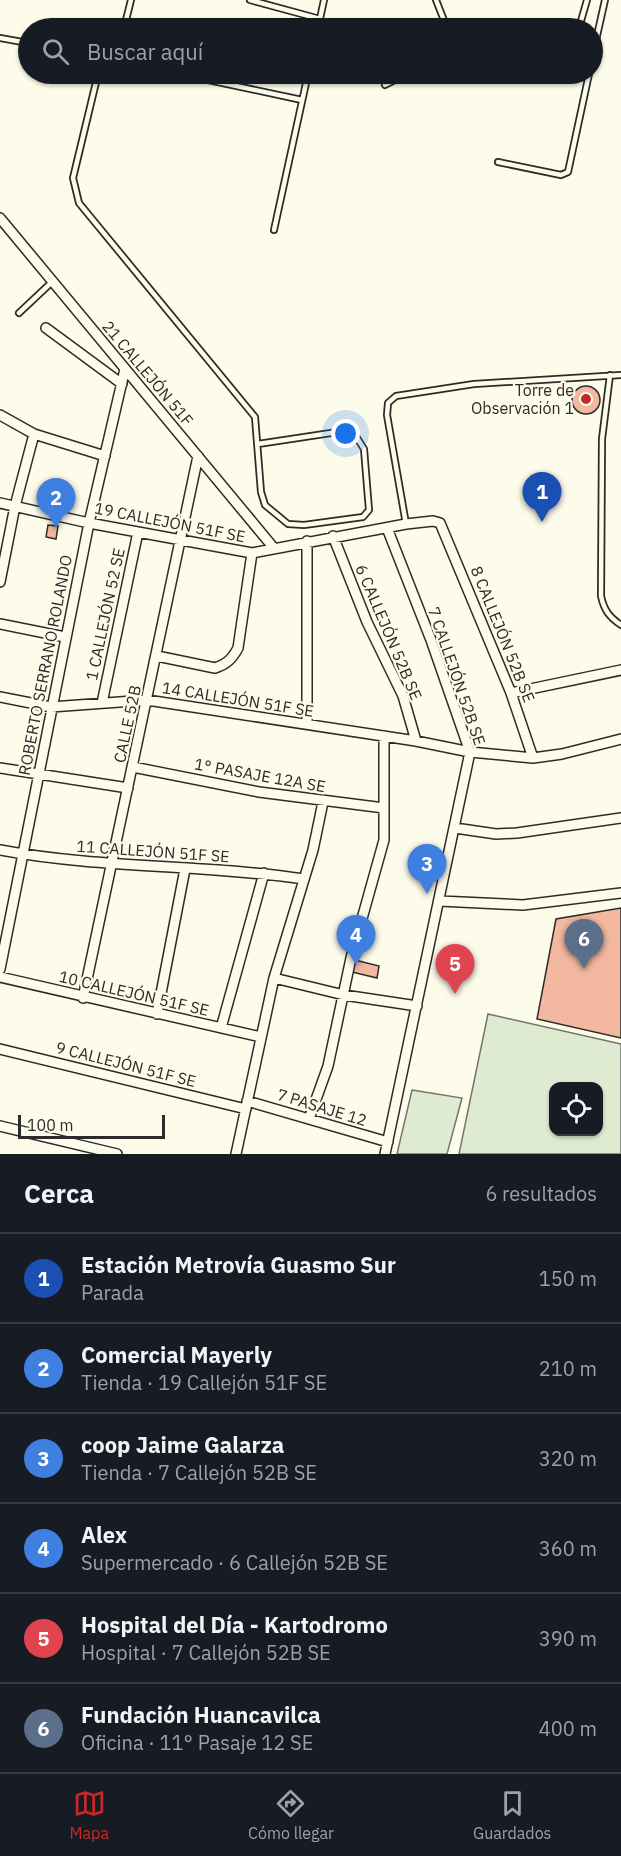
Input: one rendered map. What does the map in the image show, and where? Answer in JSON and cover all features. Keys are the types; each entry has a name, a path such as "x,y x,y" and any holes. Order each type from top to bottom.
{"street":[{"name":"21 CALLEJÓN 51F","path":"0,218 273,548"},
{"path":"46,328 122,384"},
{"name":"ROBERTO SERRANO ROLANDO","path":"0,969 65,637 125,369"},
{"path":"0,415 34,434 105,456"},
{"path":"0,579 15,506 34,434"},
{"name":"CALLE 52B","path":"83,998 198,456"},
{"name":"19 CALLEJÓN 51F SE","path":"0,503 89,523 252,553 406,524 433,521 440,523"},
{"name":"8 CALLEJÓN 52B SE","path":"440,523 511,693 533,758"},
{"name":"7 CALLEJÓN 52B SE","path":"386,1154 471,752 431,640 387,528"},
{"name":"1 CALLEJÓN 52 SE","path":"102,703 138,532"},
{"name":"6 CALLEJÓN 52B SE","path":"333,536 367,622 403,696 416,741"},
{"path":"307,541 309,681 307,724"},
{"path":"157,656 215,668 225,665 233,657 238,648 252,553"},
{"path":"0,624 65,637"},
{"path":"511,693 621,669"},
{"name":"14 CALLEJÓN 51F SE","path":"0,697 51,707 147,700 416,741 471,752 533,758 562,754 621,739"},
{"path":"309,1119 328,1066 364,910 377,873 384,840 384,736"},
{"name":"1° PASAJE 12A SE","path":"133,767 259,792 384,808"},
{"path":"0,768 128,788"},
{"path":"236,1154 274,978 304,879 323,802"},
{"path":"455,828 496,834 518,833 621,818"},
{"name":"11 CALLEJÓN 51F SE","path":"0,850 110,865 264,873 304,879"},
{"path":"157,1014 185,869"},
{"path":"221,1028 264,873"},
{"path":"440,901 523,905 621,893"},
{"name":"10 CALLEJÓN 51F SE","path":"0,977 83,998 261,1036"},
{"path":"274,978 344,995 417,1006"},
{"name":"9 CALLEJÓN 51F SE","path":"0,1049 247,1105"},
{"name":"7 PASAJE 12","path":"247,1105 309,1119 388,1142"},
{"path":"0,1126 117,1154"}],"lane":[{"path":"126,18 131,0"},
{"path":"250,0 316,18"},
{"path":"320,18 324,0"},
{"path":"436,0 444,18"},
{"path":"582,18 587,0"},
{"path":"601,18 605,0"},
{"path":"0,38 18,41"},
{"path":"96,84 72,178 79,203 247,404 255,417 261,492 265,505 288,524 304,525 363,517 369,510 364,449 354,434 344,431 258,444"},
{"path":"227,84 302,100"},
{"path":"274,230 306,84"},
{"path":"498,162 561,175 568,172 587,84"},
{"path":"19,313 53,281"},
{"path":"610,375 602,438 600,590 603,607 611,618 621,625"},
{"path":"406,524 387,415 388,403 396,396 474,384 621,375"}],"green space":[{"path":"488,1014 621,1044 621,1154 459,1154"},
{"path":"412,1090 462,1098 447,1154 397,1154"}],"building":[{"name":"Torre de Observación 1","path":"586,386 596,390 600,400 596,410 586,414 576,410 572,400 576,390"},
{"path":"48,525 58,526 56,539 46,537"},
{"path":"621,908 621,1038 537,1019 556,919"},
{"path":"355,960 379,966 377,978 352,972"}],"place":[{"name":"Torre de Observación 1","path":"586,399"},
{"name":"Estación Metrovía Guasmo Sur","path":"542,522"},
{"name":"Comercial Mayerly","path":"56,528"},
{"name":"coop Jaime Galarza","path":"427,894"},
{"name":"Alex","path":"356,965"},
{"name":"Fundación Huancavilca","path":"584,969"},
{"name":"Hospital del Día - Kartodromo","path":"455,994"}]}
